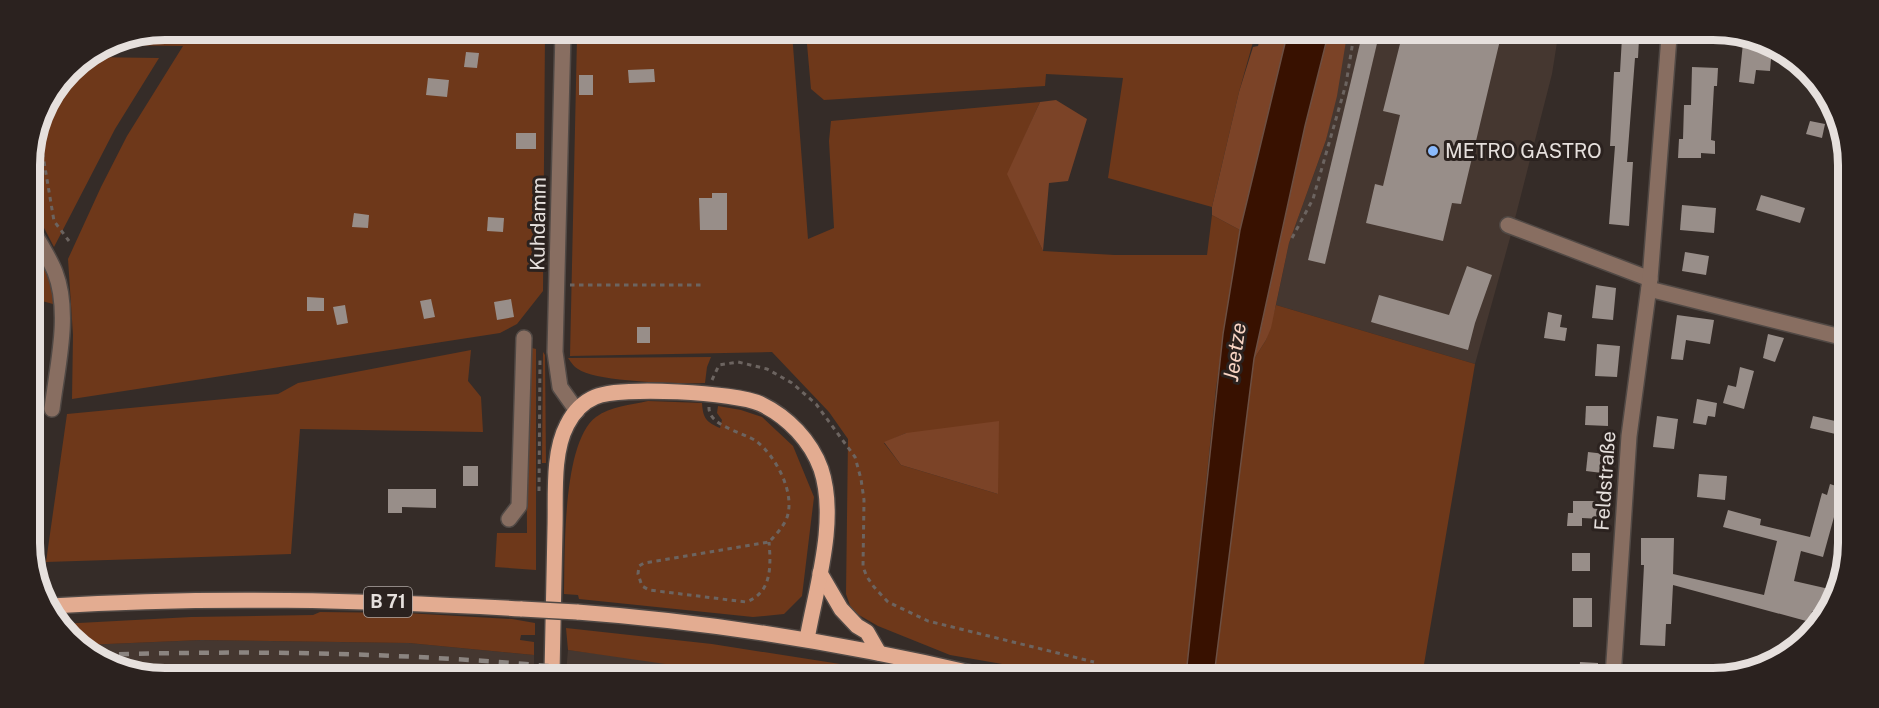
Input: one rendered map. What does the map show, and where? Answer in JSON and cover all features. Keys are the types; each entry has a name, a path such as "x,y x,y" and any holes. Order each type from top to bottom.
{"main road":[{"path":"552,668 560,441 566,426 577,411 594,398 610,393 710,395 747,399 761,404 784,418 807,443 820,469 826,500 824,544 807,639"},
{"path":"820,573 841,609 857,626 867,632 879,653"},
{"name":"B 71","path":"58,606 265,599 384,602 577,612 721,626 807,639 946,667"}],"street":[{"name":"Kuhdamm","path":"563,40 556,364 560,387 577,411"},
{"name":"Feldstraße","path":"1614,667 1629,436 1650,284 1669,40"},
{"path":"1508,225 1650,284 1838,336"},
{"path":"41,246 55,272 61,294 63,315 52,409"},
{"path":"509,519 519,506 524,338"}],"path":[{"path":"1292,237 1313,199 1346,84 1353,40"},
{"path":"42,150 54,220 69,240"},
{"path":"572,285 703,285"},
{"path":"539,463 540,350 556,338"},
{"path":"769,542 644,563 639,566 638,574 642,586 650,590 746,602 756,598 765,590 770,558 769,542 787,519 789,492 779,468 756,441 714,420 709,412 713,376 719,365 738,362 767,369 792,383 816,404 855,457 864,500 863,567 870,582 888,602 928,621 1094,662"}],"shaded area":[{"path":"166,40 545,40 543,291 517,324 500,333 72,399 73,335 68,259 127,136 183,46 132,45"},
{"path":"577,40 793,40 808,239 834,228 829,141 831,121 1040,102 1008,174 1043,251 1115,255 1207,255 1212,215 1240,230 1216,388 1187,667 1017,667 950,655 878,626 852,611 846,594 848,439 829,412 772,352 570,356","holes":["906,433 998,494 901,465 884,443"]},
{"path":"807,40 1254,40 1212,207 1108,178 1123,78 1046,74 1045,86 824,100 811,89"},
{"path":"1260,40 1286,40 1240,230 1212,215 1212,207 1239,92 1253,47 1258,46"},
{"path":"1327,40 1346,40 1337,96 1326,140 1289,243 1271,328 1254,359 1305,126"},
{"path":"1346,40 1557,40 1552,74 1475,364 1276,305 1289,243 1326,140"},
{"path":"103,57 159,58 115,129 54,247 41,222 41,158 45,133 53,110 77,77"},
{"path":"1056,100 1087,119 1068,181 1049,183 1043,251 1007,174 1040,102"},
{"path":"41,261 52,287 53,304 41,301"},
{"path":"1276,305 1475,364 1423,667 1215,667 1254,359 1266,340"},
{"path":"532,348 536,349 536,570 495,567 497,533 527,533 526,360"},
{"path":"471,350 468,381 481,397 483,432 300,429 291,554 46,562 67,414 278,394 298,383"},
{"path":"543,352 545,355 546,463 542,463"},
{"path":"711,357 705,383 639,381 602,377 578,369 568,358"},
{"path":"40,375 43,375 40,396"},
{"path":"648,401 702,403 706,419 720,428 722,420 717,413 718,406 741,410 762,417 793,446 814,497 802,596 784,614 753,617 579,599 578,595 564,594 566,527 571,473 585,430 596,417 608,410"},
{"path":"999,421 998,494 901,465 884,442 906,433"},
{"path":"320,612 406,613 512,619 535,623 535,635 521,635 520,640 534,642 534,655 409,643 201,640 94,645 71,623 191,617 313,615"},
{"path":"566,628 712,644 863,668 691,668 568,650"},
{"path":"201,640 409,643 534,655 534,668 166,668 126,661 110,655 94,645"},
{"path":"568,650 704,668 566,668"}],"water":[{"name":"Jeetze","path":"1286,40 1327,40 1305,126 1254,359 1215,667 1187,667 1223,334 1240,230"}],"building":[{"path":"1361,40 1378,40 1325,264 1308,260"},
{"name":"METRO GASTRO","path":"1401,40 1500,40 1461,204 1452,203 1443,241 1366,223 1375,184 1383,186 1400,115 1383,111"},
{"path":"1622,40 1639,40 1638,58 1635,58 1627,162 1633,162 1629,226 1609,224 1615,146 1610,146 1614,72 1620,72"},
{"path":"1743,44 1771,54 1770,71 1756,70 1754,84 1739,82"},
{"path":"466,52 479,53 477,68 464,67"},
{"path":"1692,67 1718,68 1717,86 1714,86 1711,140 1715,141 1715,154 1701,153 1701,158 1678,158 1679,139 1683,139 1684,105 1691,105"},
{"path":"654,69 655,82 629,83 628,70"},
{"path":"579,75 593,75 593,95 579,95"},
{"path":"428,78 449,80 447,97 426,95"},
{"path":"1810,121 1825,124 1822,138 1806,134"},
{"path":"516,133 536,133 536,149 516,149"},
{"path":"712,193 727,193 727,230 700,230 699,198 712,198"},
{"path":"1761,195 1805,208 1800,223 1756,210"},
{"path":"1682,205 1716,208 1714,233 1680,230"},
{"path":"354,213 369,215 368,228 352,227"},
{"path":"488,217 504,218 503,232 487,231"},
{"path":"1685,252 1709,256 1706,275 1682,271"},
{"path":"1467,266 1492,275 1468,350 1371,322 1379,295 1449,315"},
{"path":"1596,285 1616,288 1613,320 1592,318"},
{"path":"307,297 324,298 324,311 307,311"},
{"path":"431,299 435,317 424,319 420,301"},
{"path":"511,299 514,317 497,320 494,302"},
{"path":"345,305 348,323 337,325 333,307"},
{"path":"1548,312 1562,315 1560,327 1567,328 1565,341 1544,338"},
{"path":"1677,315 1714,320 1710,344 1686,340 1683,360 1671,359"},
{"path":"637,327 650,327 650,343 637,343"},
{"path":"1768,334 1784,338 1775,362 1763,358"},
{"path":"1597,344 1620,346 1617,377 1595,376"},
{"path":"1740,367 1754,371 1744,409 1723,403 1728,385 1736,387"},
{"path":"1697,399 1717,403 1715,417 1708,416 1706,425 1693,423"},
{"path":"1586,406 1608,406 1608,426 1585,425"},
{"path":"1657,416 1678,419 1674,449 1653,447"},
{"path":"1813,416 1838,422 1838,435 1810,428"},
{"path":"1588,452 1605,454 1602,473 1586,471"},
{"path":"463,466 478,466 478,486 463,486"},
{"path":"1699,474 1727,476 1725,500 1697,497"},
{"path":"1830,484 1838,487 1838,503 1823,557 1801,551 1794,581 1829,589 1817,612 1812,611 1810,622 1673,585 1671,624 1666,624 1665,646 1640,645 1644,565 1641,565 1641,538 1674,538 1673,574 1764,595 1777,541 1723,527 1728,510 1761,519 1760,525 1810,537 1822,493 1827,495"},
{"path":"388,489 436,489 436,508 402,507 402,513 388,513"},
{"path":"1573,501 1603,501 1602,519 1582,518 1582,526 1567,526 1568,513 1573,513"},
{"path":"1572,553 1590,553 1590,571 1572,571"},
{"path":"1573,598 1592,598 1592,627 1573,627"},
{"path":"1580,662 1598,663 1598,667 1580,667"}],"railway":[{"path":"109,655 294,653 424,657 562,668"}],"place":[{"name":"METRO GASTRO","path":"1433,151"}]}
